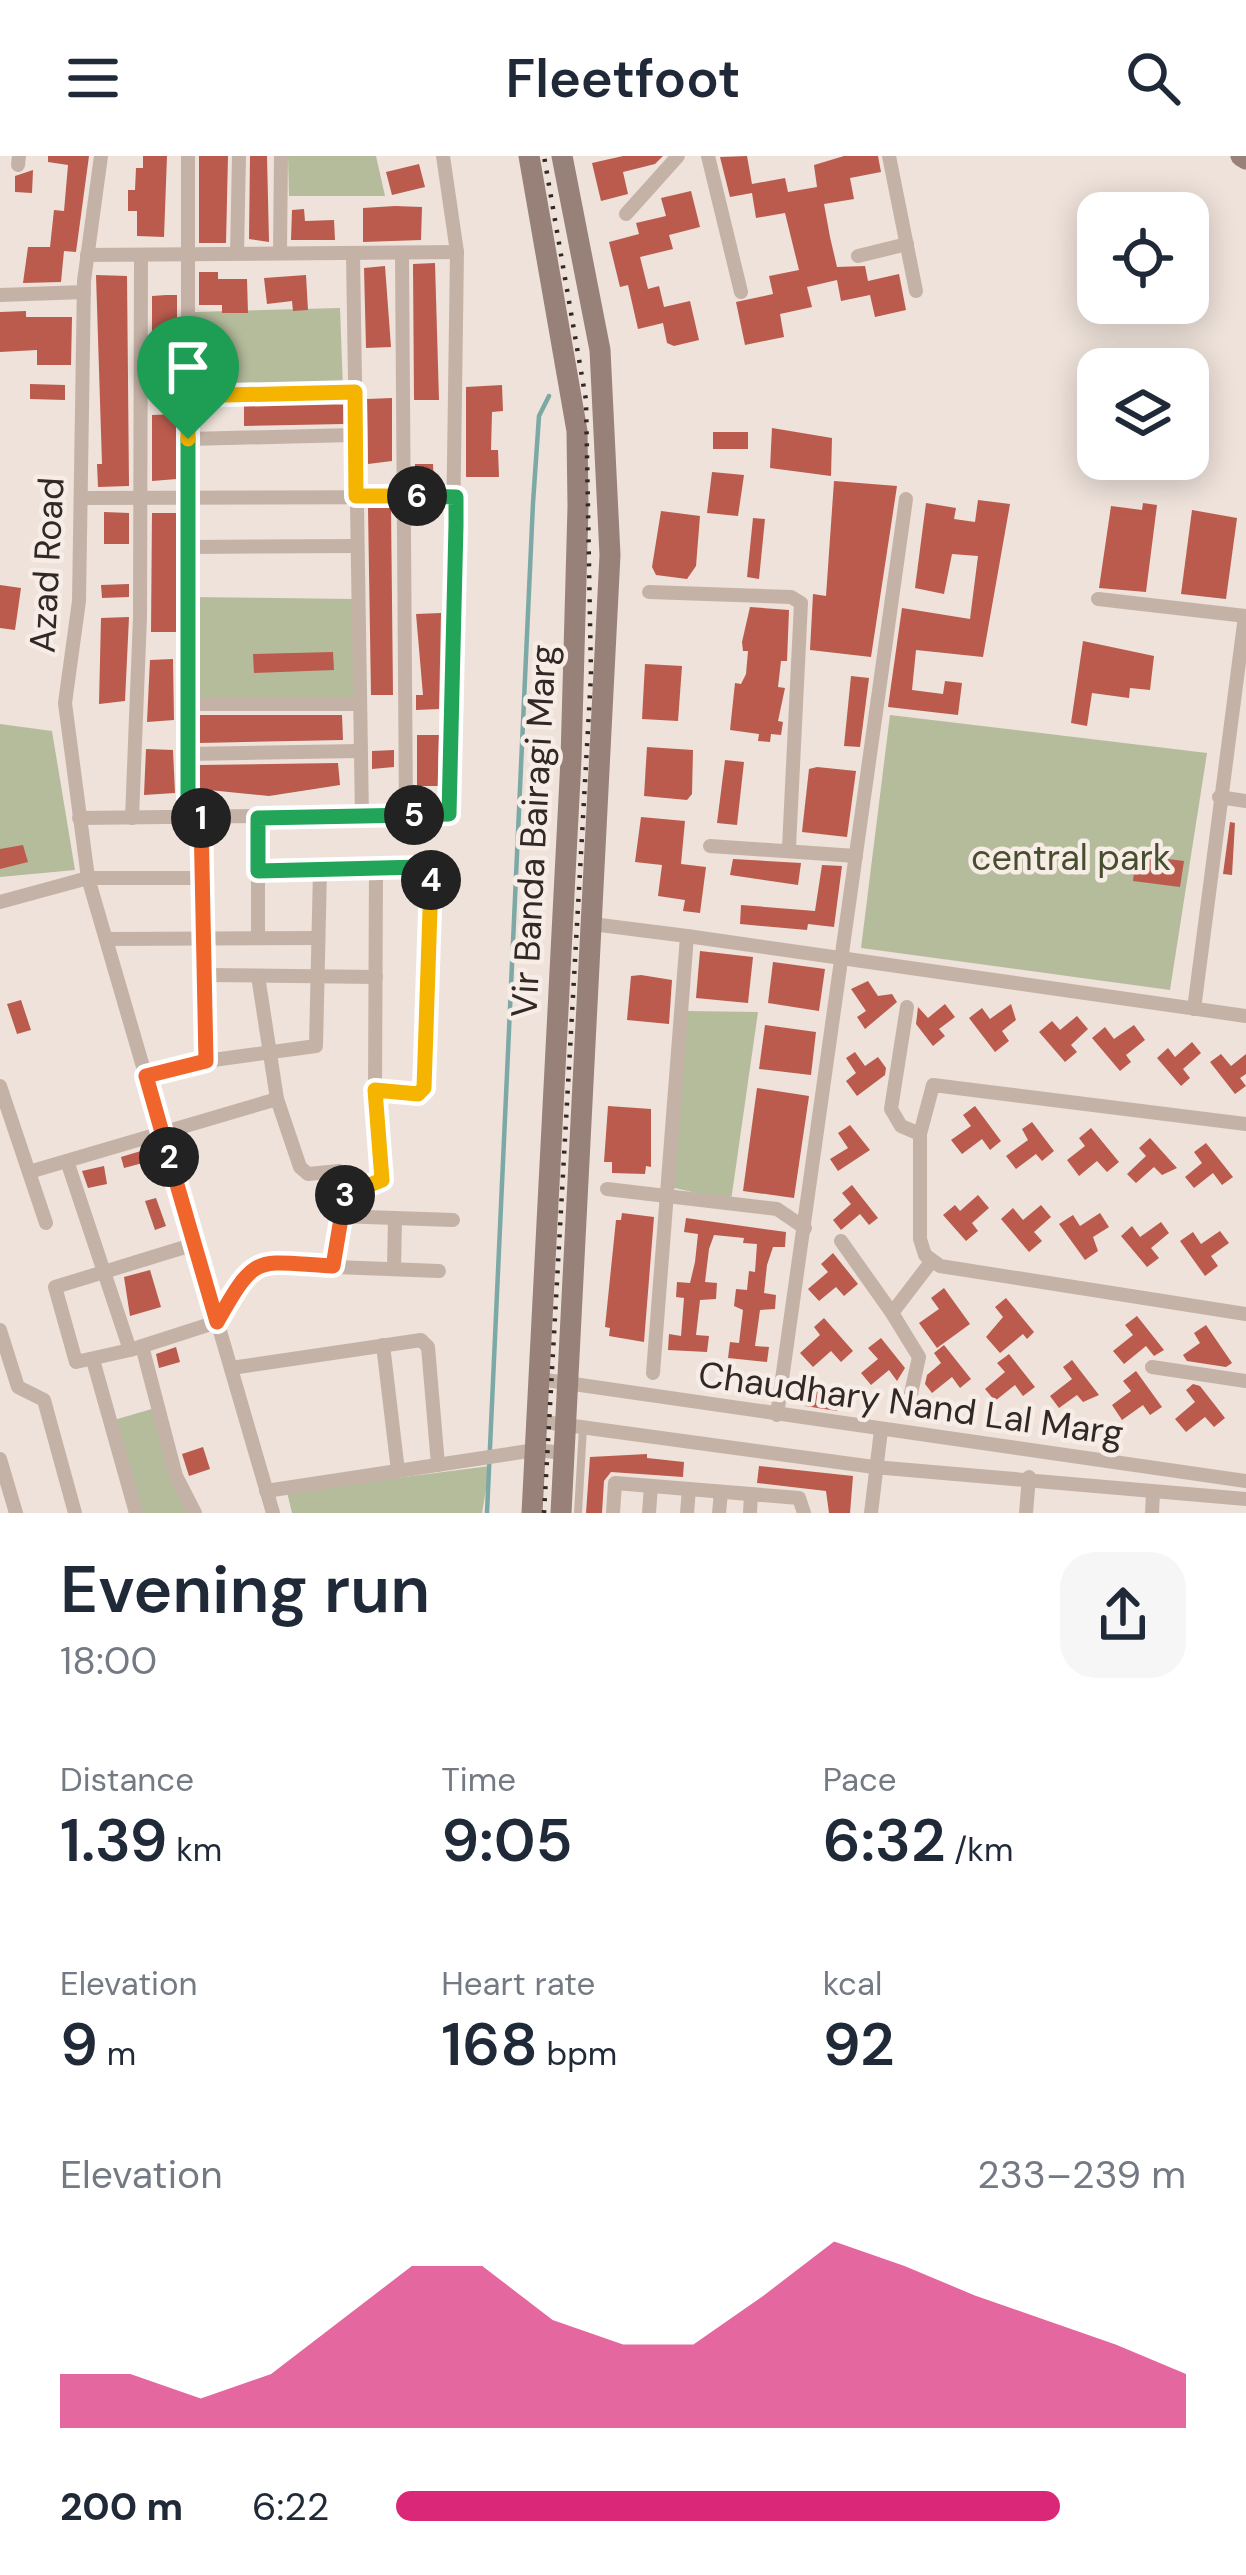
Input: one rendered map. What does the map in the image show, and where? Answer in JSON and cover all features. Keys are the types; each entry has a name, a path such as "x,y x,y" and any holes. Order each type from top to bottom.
{"main road":[{"name":"Vir Banda Bairagi Marg","path":"529,156 566,353 577,430 578,488 572,738 532,1513"},
{"name":"Vir Banda Bairagi Marg","path":"561,1513 565,1454 574,1426 568,1383 610,555 600,350 562,156"}],"street":[{"name":"Azad Road","path":"100,156 84,292 79,601 65,703 79,818 88,878 273,1513"},
{"path":"188,156 188,754 205,878 206,1061"},
{"path":"237,253 239,156"},
{"path":"280,252 281,156"},
{"path":"79,818 449,814 457,252 443,156"},
{"path":"626,214 678,156"},
{"path":"707,156 741,292"},
{"path":"889,156 916,291"},
{"path":"858,256 907,244"},
{"path":"87,255 457,252"},
{"path":"132,818 141,254"},
{"path":"353,254 362,817"},
{"path":"402,255 406,815"},
{"path":"0,295 84,292"},
{"path":"188,396 355,392"},
{"path":"188,439 353,435"},
{"path":"82,498 456,497"},
{"path":"777,1414 906,499"},
{"path":"188,547 356,546"},
{"path":"649,592 791,597 801,603 789,847"},
{"path":"1098,599 1246,616 1194,1009"},
{"path":"188,704 359,704"},
{"path":"188,754 360,751"},
{"path":"1219,797 1246,801"},
{"path":"258,818 258,937"},
{"path":"710,846 789,847 856,856"},
{"path":"333,1266 342,1199 382,1180 375,1090 376,868"},
{"path":"258,871 428,868 424,1088 418,1094 375,1090"},
{"path":"146,1076 206,1061 316,1046 320,870"},
{"path":"0,902 88,878 205,878"},
{"path":"592,924 1246,1016"},
{"path":"653,1373 687,936"},
{"path":"106,939 318,938"},
{"path":"208,975 376,977"},
{"path":"258,976 277,1099 302,1172 339,1171 351,1193"},
{"path":"907,1007 891,1108 901,1126 920,1134"},
{"path":"932,1262 920,1239 920,1134 928,1091 939,1084 1246,1124"},
{"path":"0,1086 46,1223"},
{"path":"29,1172 277,1099"},
{"path":"67,1161 136,1348 176,1476 195,1513"},
{"path":"607,1189 777,1210 806,1228"},
{"path":"338,1216 454,1220"},
{"path":"394,1269 395,1218"},
{"path":"842,1241 920,1357 908,1407"},
{"path":"195,1244 55,1287 73,1359 94,1360 217,1322 246,1273 258,1264 439,1271"},
{"path":"892,1313 932,1262"},
{"path":"932,1262 1246,1314"},
{"path":"0,1330 18,1388 44,1400 75,1513"},
{"path":"231,1368 426,1342 438,1465"},
{"path":"383,1345 398,1471"},
{"path":"94,1360 136,1513"},
{"path":"1151,1367 1246,1381"},
{"name":"Chaudhary Nand Lal Marg","path":"539,1379 1246,1481"},
{"name":"Chaudhary Nand Lal Marg","path":"537,1421 874,1467 1029,1477 1210,1505 1246,1498"},
{"path":"871,1513 881,1430"},
{"path":"266,1491 535,1450 565,1454"},
{"path":"0,1459 16,1513"},
{"path":"1026,1513 1029,1477"},
{"path":"613,1513 615,1483 799,1498 804,1513"},
{"path":"649,1513 651,1486"},
{"path":"687,1513 688,1490"},
{"path":"719,1513 721,1492"},
{"path":"1152,1513 1153,1493"},
{"path":"750,1513 751,1494"}],"lane":[{"path":"574,1426 578,1513"}],"green space":[{"path":"288,156 376,156 385,196 289,196"},
{"path":"340,308 343,389 195,395 195,312"},
{"path":"190,597 354,599 357,699 192,700"},
{"name":"central park","path":"890,715 1207,753 1170,990 861,948"},
{"path":"0,724 52,731 75,870 0,877"},
{"path":"688,1011 758,1012 731,1201 666,1186"},
{"path":"162,1406 195,1513 140,1513 114,1420"},
{"path":"490,1466 482,1513 292,1513 287,1492"}],"building":[{"path":"48,156 89,156 76,252 64,251 61,282 23,283 28,247 50,247 54,210 64,211 68,165 48,162"},
{"path":"143,156 167,156 164,237 137,236 137,211 128,211 128,190 135,190 136,168 143,168"},
{"path":"199,156 228,156 226,243 199,243"},
{"path":"250,156 267,156 269,242 249,239"},
{"path":"623,156 663,156 655,164 623,172 628,194 601,201 592,163"},
{"path":"747,156 752,184 785,178 788,192 817,187 814,165 844,156 878,156 881,172 850,178 854,199 824,204 837,267 865,266 868,281 899,274 906,310 875,317 870,295 841,301 837,280 807,287 812,307 780,314 784,337 745,345 736,302 773,294 769,276 799,270 785,213 756,218 752,193 730,197 720,157"},
{"path":"419,164 425,187 392,195 386,172"},
{"path":"33,170 32,193 15,192 15,176"},
{"path":"691,191 700,227 669,235 673,249 640,257 648,289 659,286 664,307 690,301 699,340 674,346 667,343 663,323 638,329 628,285 620,287 609,242 639,234 636,223 666,216 661,198"},
{"path":"422,207 421,240 363,242 363,208"},
{"path":"304,209 305,221 334,220 335,240 291,240 292,210"},
{"path":"435,263 439,400 414,400 413,264"},
{"path":"385,266 391,347 366,348 364,268"},
{"path":"199,272 218,272 218,279 247,279 248,313 222,313 222,305 199,305"},
{"path":"96,275 127,276 129,486 98,487 97,464 102,464"},
{"path":"306,275 308,310 293,311 292,301 267,304 264,278"},
{"path":"177,295 177,333 152,334 152,296"},
{"path":"26,311 26,317 72,317 71,365 37,365 37,350 0,352 0,312"},
{"path":"177,372 177,392 152,393 152,373"},
{"path":"30,384 65,385 65,400 30,399"},
{"path":"502,385 503,411 492,412 491,450 498,450 499,477 466,477 466,387"},
{"path":"392,398 392,461 368,464 367,399"},
{"path":"344,403 344,424 244,426 244,406"},
{"path":"177,414 177,479 152,481 152,415"},
{"path":"772,428 832,438 831,476 770,468"},
{"path":"713,432 748,432 748,449 713,449"},
{"path":"415,464 433,464 434,486 415,486"},
{"path":"712,472 744,475 738,516 707,513"},
{"path":"834,481 897,486 871,657 810,650 813,594 826,596"},
{"path":"978,500 1010,504 983,657 916,650 912,690 943,694 945,681 962,683 958,715 888,707 902,608 970,619 978,556 952,554 944,594 915,588 926,503 956,508 954,519 975,522"},
{"path":"1143,503 1157,505 1146,592 1099,588 1111,506 1142,510"},
{"path":"368,508 391,508 393,695 371,695"},
{"path":"1192,510 1237,518 1226,599 1181,594"},
{"path":"661,511 700,516 696,566 687,579 656,575 652,567"},
{"path":"104,512 129,513 129,544 104,544"},
{"path":"152,513 177,513 177,632 151,632"},
{"path":"753,518 765,519 759,579 747,577"},
{"path":"129,584 129,597 102,598 101,585"},
{"path":"0,585 21,588 15,630 0,628"},
{"path":"750,607 789,610 787,661 781,661 778,687 785,688 778,721 783,722 781,735 771,734 770,742 758,741 759,734 730,730 735,683 741,684 746,674 748,651 743,651 742,642"},
{"path":"441,613 439,709 416,710 416,695 423,695 416,614"},
{"path":"129,617 125,701 99,704 101,618"},
{"path":"1083,641 1154,656 1150,690 1130,688 1129,698 1092,693 1087,726 1071,723"},
{"path":"333,652 334,670 254,673 253,654"},
{"path":"173,659 174,720 147,722 150,660"},
{"path":"645,664 682,666 678,721 642,719"},
{"path":"851,676 869,678 860,747 844,746"},
{"path":"199,715 342,715 343,740 199,743"},
{"path":"417,735 439,735 438,786 417,786"},
{"path":"647,747 693,750 692,794 687,800 644,796"},
{"path":"146,749 173,750 175,793 144,795"},
{"path":"394,750 394,767 372,769 372,751"},
{"path":"725,760 744,762 737,825 717,823"},
{"path":"338,763 340,785 269,796 199,789 199,765"},
{"path":"809,769 856,771 847,837 802,832"},
{"path":"641,817 685,821 681,864 706,867 700,913 683,911 685,900 658,896 662,865 635,862"},
{"path":"1230,822 1235,823 1232,875 1223,874"},
{"path":"23,845 28,862 0,869 0,849"},
{"path":"1136,855 1184,861 1180,887 1133,881"},
{"path":"733,859 801,863 798,885 730,875"},
{"path":"822,865 842,866 834,927 808,924 807,930 740,924 741,905 815,911"},
{"path":"700,951 753,957 748,1003 696,998"},
{"path":"773,962 825,969 819,1011 768,1003"},
{"path":"631,976 672,980 669,1024 627,1020"},
{"path":"868,981 878,996 892,994 897,1002 865,1029 857,1017 866,1011 851,989"},
{"path":"21,1000 31,1030 17,1034 7,1004"},
{"path":"945,1004 955,1017 939,1029 945,1036 933,1046 916,1024 918,1007 928,1018"},
{"path":"1011,1004 1016,1020 1002,1031 1009,1041 995,1052 969,1018 982,1008 990,1019"},
{"path":"1077,1016 1088,1029 1071,1045 1077,1052 1065,1062 1039,1032 1052,1021 1060,1030"},
{"path":"765,1025 816,1032 811,1075 759,1069"},
{"path":"1134,1025 1145,1040 1126,1055 1131,1062 1120,1071 1092,1038 1105,1027 1114,1039"},
{"path":"1192,1042 1201,1053 1183,1069 1190,1078 1181,1086 1157,1058 1168,1048 1175,1057"},
{"path":"855,1052 865,1066 878,1057 886,1068 885,1075 857,1096 846,1081 856,1073 846,1058"},
{"path":"1221,1054 1231,1066 1246,1054 1246,1074 1240,1078 1246,1086 1235,1094 1210,1062"},
{"path":"757,1088 809,1096 794,1198 743,1191"},
{"path":"608,1106 651,1109 651,1167 646,1166 645,1174 612,1173 612,1162 604,1162"},
{"path":"975,1106 1001,1141 990,1150 982,1139 962,1154 951,1140 971,1126 963,1115"},
{"path":"1032,1122 1054,1151 1042,1161 1036,1154 1016,1169 1006,1156 1028,1140 1022,1129"},
{"path":"850,1125 870,1150 838,1171 830,1159 848,1148 838,1133"},
{"path":"1091,1128 1119,1162 1107,1172 1097,1161 1079,1176 1067,1160 1085,1146 1079,1138"},
{"path":"1150,1138 1177,1168 1162,1175 1154,1167 1136,1183 1127,1174 1146,1156 1139,1148"},
{"path":"1206,1143 1233,1177 1222,1185 1213,1173 1194,1188 1185,1177 1202,1163 1194,1152"},
{"path":"151,1148 154,1160 124,1168 121,1157"},
{"path":"104,1166 107,1184 88,1188 82,1171"},
{"path":"852,1185 878,1218 869,1225 860,1214 841,1230 833,1220 851,1204 842,1193"},
{"path":"978,1195 989,1208 972,1223 978,1231 966,1241 943,1215 955,1205 960,1211"},
{"path":"156,1198 166,1226 155,1230 145,1201"},
{"path":"1041,1205 1051,1217 1034,1232 1042,1241 1029,1252 1001,1219 1013,1208 1023,1220"},
{"path":"622,1213 654,1217 644,1342 609,1336 610,1328 605,1327 616,1220 621,1220"},
{"path":"1100,1213 1109,1227 1093,1237 1098,1251 1085,1260 1059,1224 1073,1215 1080,1226"},
{"path":"686,1218 786,1232 785,1247 773,1247 767,1265 764,1293 776,1295 775,1309 760,1310 755,1346 769,1347 767,1362 728,1358 730,1342 739,1343 743,1310 734,1306 736,1289 747,1290 749,1271 755,1272 757,1244 743,1243 744,1238 714,1235 709,1249 705,1282 717,1283 716,1299 700,1300 696,1335 709,1336 707,1352 668,1350 669,1334 681,1336 684,1298 676,1297 677,1282 690,1283 695,1262 698,1234 684,1232"},
{"path":"1161,1222 1169,1233 1151,1248 1159,1258 1147,1267 1121,1236 1132,1226 1140,1237"},
{"path":"1220,1231 1229,1243 1211,1256 1218,1266 1205,1276 1180,1241 1193,1232 1201,1244"},
{"path":"833,1253 858,1284 844,1296 836,1287 819,1301 808,1289 828,1272 821,1264"},
{"path":"150,1270 161,1307 130,1316 124,1277"},
{"path":"944,1288 970,1324 937,1348 919,1323 939,1309 931,1298"},
{"path":"1006,1298 1034,1332 1027,1339 1023,1334 1000,1353 986,1337 1003,1317 995,1307"},
{"path":"1137,1316 1164,1350 1154,1356 1146,1346 1124,1364 1113,1351 1133,1335 1125,1325"},
{"path":"824,1318 853,1351 841,1362 831,1351 813,1367 800,1353 820,1335 814,1327"},
{"path":"1206,1325 1232,1363 1226,1367 1187,1361 1183,1355 1200,1343 1194,1333"},
{"path":"881,1338 905,1368 897,1381 889,1370 871,1385 861,1373 878,1359 868,1348"},
{"path":"944,1345 971,1379 960,1388 952,1377 932,1393 925,1384 927,1375 941,1363 934,1353"},
{"path":"176,1347 180,1362 159,1368 156,1354"},
{"path":"1009,1354 1035,1387 1023,1396 1015,1385 995,1401 985,1389 1005,1372 997,1363"},
{"path":"1072,1360 1099,1395 1083,1402 1077,1395 1059,1408 1050,1396 1072,1379 1063,1367"},
{"path":"1136,1371 1162,1407 1150,1415 1143,1405 1122,1420 1112,1405 1131,1391 1123,1381"},
{"path":"1193,1384 1200,1386 1225,1418 1214,1427 1205,1417 1186,1432 1175,1419 1195,1402 1186,1390"},
{"path":"808,1387 840,1392 837,1411 805,1406"},
{"path":"203,1447 210,1469 189,1476 182,1454"},
{"path":"647,1454 647,1458 684,1462 683,1477 611,1472 604,1481 602,1513 586,1513 590,1457"},
{"path":"759,1466 853,1476 850,1513 829,1513 826,1491 757,1483"}],"waterway":[{"path":"487,1513 533,503 539,416 549,396"}],"railway":[{"path":"544,156 586,400 591,675 544,1513"}],"route":[{"path":"355,392 356,496 456,497 449,814 258,818 258,871 428,868 423,1092 375,1090 382,1180 342,1199 333,1266 258,1264 246,1273 217,1322 146,1076 206,1061 203,818 188,818 188,439 188,396 355,392"}]}
